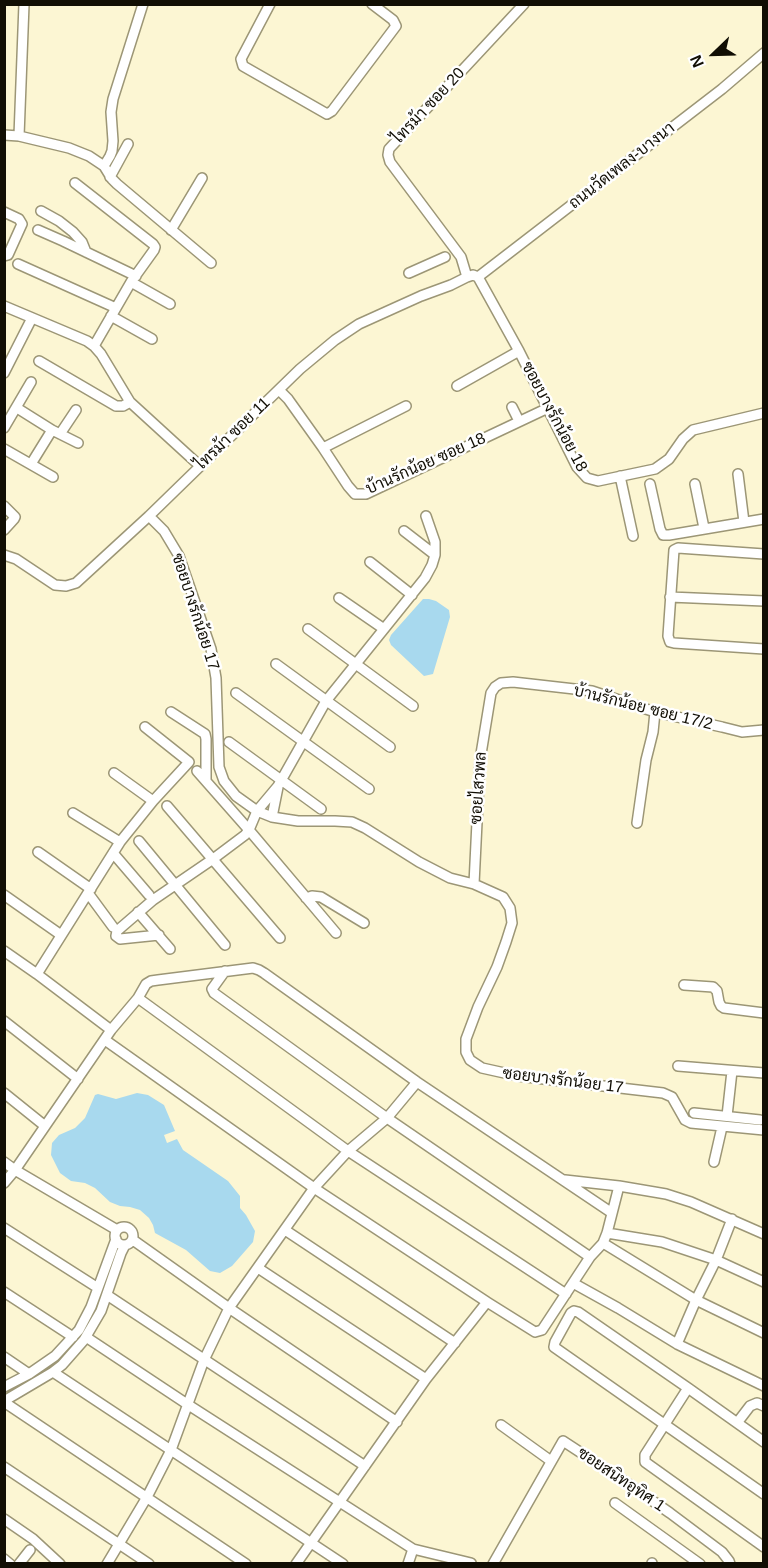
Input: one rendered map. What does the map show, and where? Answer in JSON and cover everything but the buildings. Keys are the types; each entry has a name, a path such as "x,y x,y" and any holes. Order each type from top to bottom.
{"street":[{"path":"19,136 24,4"},
{"path":"104,166 112,150 112,99 143,4"},
{"path":"270,4 241,59 243,66 327,114 332,111 396,26 393,20 372,4"},
{"name":"ไทรม้า ซอย 20","path":"467,277 461,257 390,162 389,149 524,4"},
{"name":"ถนนวัดเพลง-บางนา","path":"478,277 722,89 764,53"},
{"path":"4,135 19,136 69,148 89,156 104,166 110,177 211,263"},
{"path":"110,177 128,144"},
{"path":"171,230 202,178"},
{"path":"75,183 155,247 94,346"},
{"path":"41,211 59,220 73,232 82,242 86,252"},
{"path":"4,212 19,219 22,224 8,255 4,256"},
{"path":"38,230 86,252 134,279 170,304"},
{"path":"409,273 445,257"},
{"path":"18,264 114,312 152,339"},
{"name":"ไทรม้า ซอย 11","path":"4,555 16,559 55,585 66,586 76,583 149,516 300,369 335,340 359,324 467,277 473,275 478,277"},
{"name":"ซอยบางรักน้อย 18","path":"478,277 519,351 578,467 587,478 598,481 655,469 669,459 683,439 693,430 764,413"},
{"path":"4,306 94,346 130,402 200,466"},
{"path":"4,373 8,357 32,318"},
{"path":"457,386 519,351"},
{"path":"39,361 116,406 123,406 130,402"},
{"path":"4,428 31,382"},
{"name":"บ้านรักน้อย ซอย 18","path":"279,390 288,399 355,494 366,494 548,408"},
{"path":"323,448 406,406"},
{"path":"512,407 519,421"},
{"path":"17,408 56,433 78,443"},
{"path":"31,464 76,410"},
{"path":"4,449 53,477"},
{"path":"738,474 744,522"},
{"path":"620,476 633,536"},
{"path":"650,484 663,535 764,519"},
{"path":"695,484 704,528"},
{"path":"4,506 15,516 15,519 4,530"},
{"name":"ซอยบางรักน้อย 17","path":"149,516 164,531 179,556 211,649 216,678 219,767 224,782 236,796 257,811 272,817 298,821 352,822 450,878 474,884 503,897 510,908 512,923 497,967 466,1039 466,1052 470,1060 482,1068 518,1076 663,1093 672,1097 685,1120 691,1124 764,1130"},
{"path":"159,935 120,939 116,936 117,931 153,900 213,859 249,830 257,811 280,783 326,701 425,578 435,555 435,542 426,516"},
{"path":"404,531 435,555"},
{"path":"764,554 678,548 674,550 668,636 670,642 674,643 764,649"},
{"path":"370,562 412,595"},
{"path":"670,597 764,601"},
{"path":"339,598 384,629"},
{"path":"308,629 413,706"},
{"path":"276,664 390,747"},
{"name":"บ้านรักน้อย ซอย 17/2","path":"491,693 495,687 513,682 592,691 655,712 742,732 764,730"},
{"path":"236,693 369,789"},
{"name":"ซอยไสวพล","path":"474,884 480,760 491,693"},
{"path":"171,712 205,734 206,781"},
{"path":"637,823 655,712"},
{"path":"37,974 120,842 189,762 145,727"},
{"path":"229,742 280,783 321,809"},
{"path":"197,771 336,933"},
{"path":"114,773 153,801"},
{"path":"272,817 280,783"},
{"path":"167,806 280,938"},
{"path":"73,813 120,842"},
{"path":"139,841 225,945"},
{"path":"39,852 89,891 113,927"},
{"path":"113,853 149,895"},
{"path":"4,895 61,936"},
{"path":"306,898 321,897 364,923"},
{"path":"138,912 170,949"},
{"path":"4,951 111,1030"},
{"path":"4,1183 146,984 151,981 253,968 417,1082 612,1212"},
{"path":"225,971 212,989 214,993 387,1118 590,1257"},
{"path":"684,985 713,987 724,1008 764,1013"},
{"path":"138,998 348,1151 566,1294"},
{"path":"4,1022 78,1079"},
{"path":"105,1040 314,1188 535,1332 542,1330 590,1257 603,1244 619,1186"},
{"path":"678,1066 764,1073"},
{"path":"727,1116 732,1071"},
{"path":"107,1563 147,1497 171,1450 204,1360 229,1308 314,1188 348,1151 387,1118 417,1082"},
{"path":"4,1093 45,1126"},
{"path":"694,1113 760,1120"},
{"path":"714,1162 722,1127"},
{"path":"4,1162 117,1235 119,1244 129,1242 397,1422"},
{"path":"564,1180 666,1194 691,1202 764,1234"},
{"path":"677,1344 716,1260 732,1219"},
{"path":"4,1386 29,1374 55,1356 79,1330 91,1307 117,1235 123,1227 128,1228 133,1234 121,1252 101,1311 86,1337 62,1365 4,1401 246,1563"},
{"path":"4,1228 98,1288"},
{"path":"285,1230 455,1343"},
{"path":"607,1233 662,1242 716,1260 764,1282"},
{"path":"603,1244 696,1300 764,1333"},
{"path":"258,1268 426,1379"},
{"path":"573,1283 677,1344 764,1386"},
{"path":"4,1292 73,1337"},
{"path":"107,1296 365,1466"},
{"path":"297,1563 426,1379 487,1302"},
{"path":"764,1442 578,1312 571,1313 554,1347 764,1494"},
{"path":"86,1337 413,1549 471,1563"},
{"path":"4,1358 29,1374"},
{"path":"53,1372 343,1563"},
{"path":"688,1388 644,1460 646,1464 764,1547"},
{"path":"737,1423 750,1406 758,1403 764,1406"},
{"path":"501,1425 551,1461"},
{"name":"ซอยสนิทอุทิศ 1","path":"494,1563 563,1441 670,1513 722,1552 730,1563"},
{"path":"4,1467 149,1563"},
{"path":"615,1503 700,1563"},
{"path":"4,1519 33,1539 60,1563"},
{"path":"408,1563 413,1549"},
{"path":"19,1563 30,1550"},
{"path":"4,1559 10,1563"}],"water":[{"path":"423,599 436,601 449,610 450,617 433,674 424,676 391,645 389,640"},
{"path":"137,1093 148,1095 164,1105 175,1131 164,1135 167,1143 177,1139 183,1150 228,1181 240,1196 240,1208 255,1231 253,1242 232,1266 220,1273 210,1271 186,1250 155,1233 149,1218 140,1210 110,1202 95,1188 85,1183 71,1181 60,1173 51,1155 52,1143 59,1135 75,1128 85,1118 95,1095 116,1099"}]}
